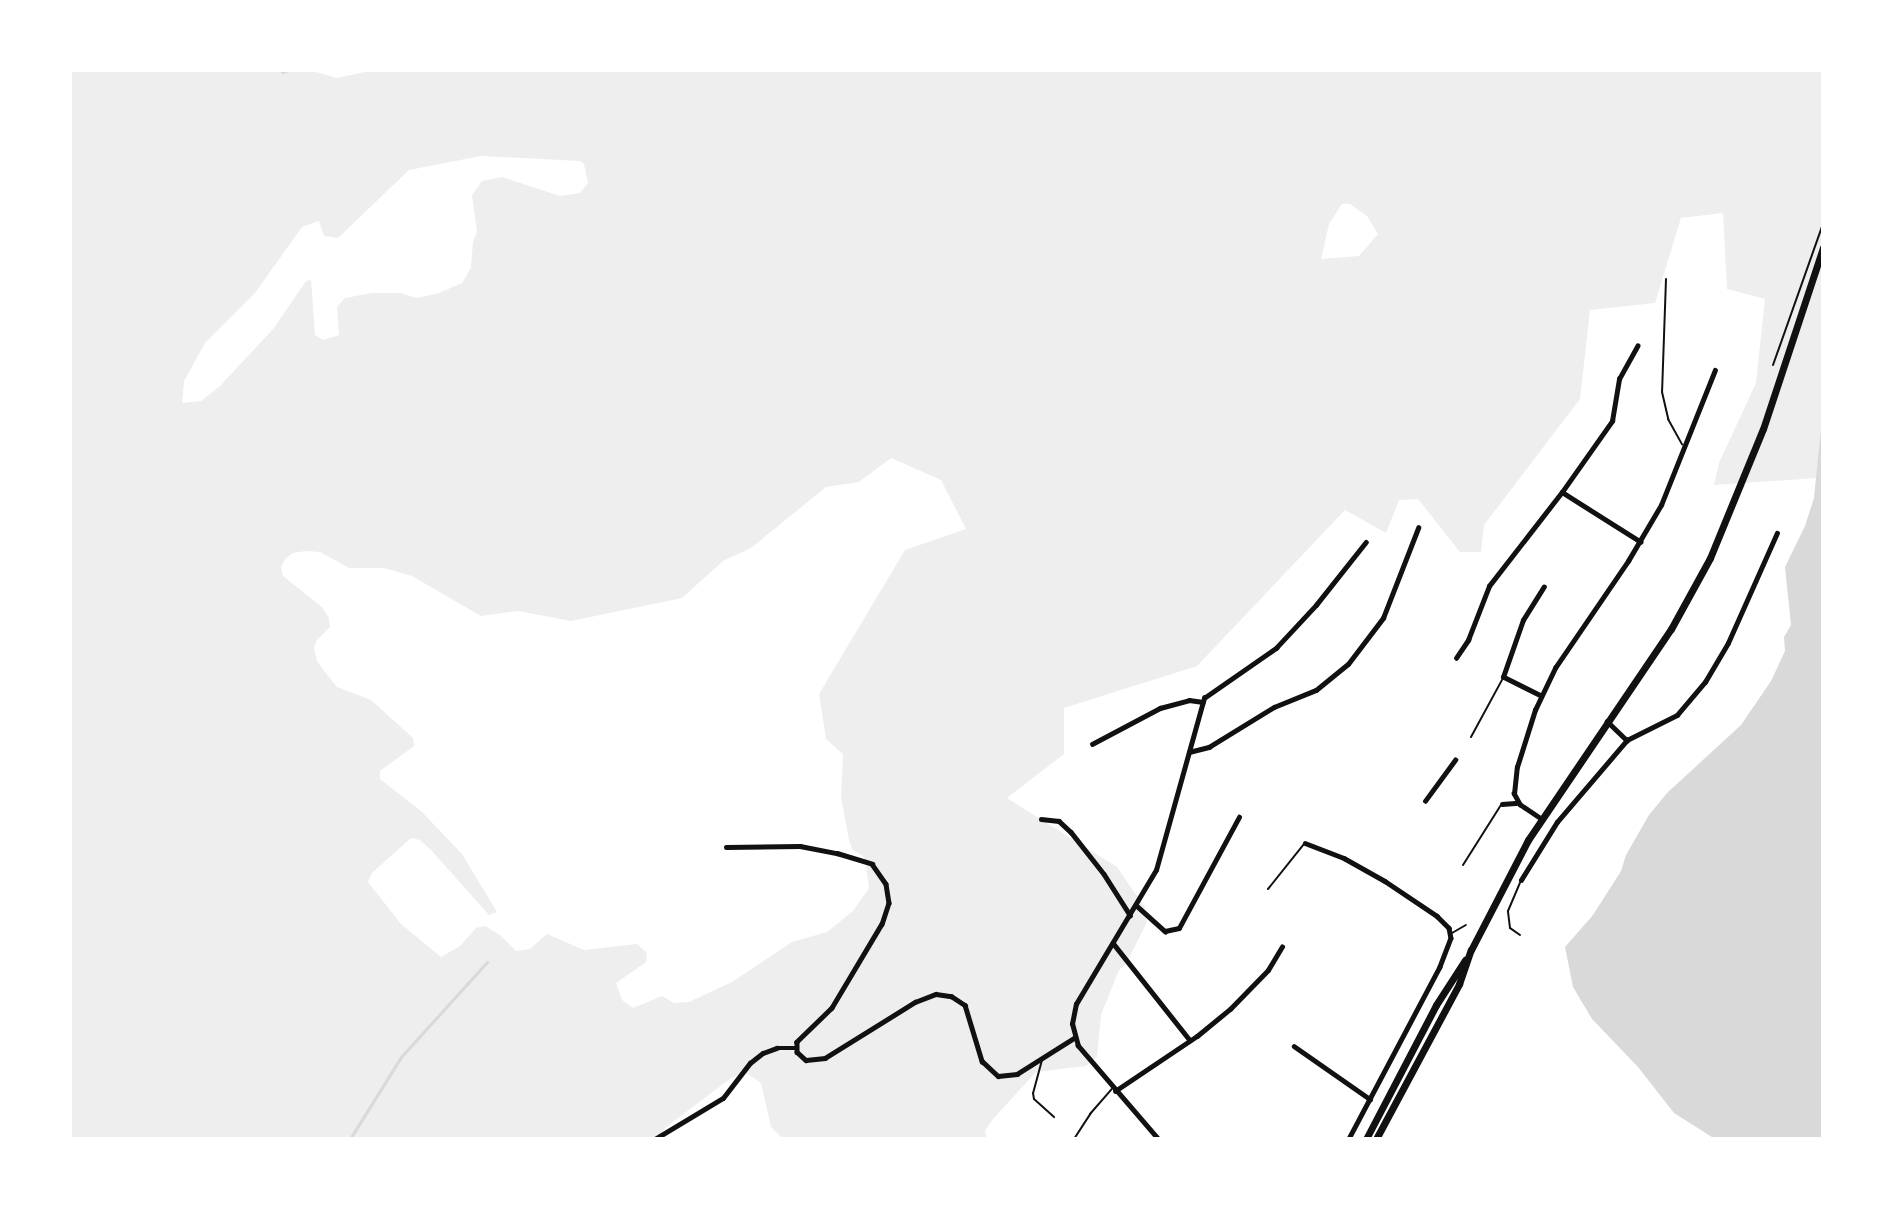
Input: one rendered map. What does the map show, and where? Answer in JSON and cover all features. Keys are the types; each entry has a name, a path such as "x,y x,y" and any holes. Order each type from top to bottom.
{"main road":[{"path":"1366,1139 1436,1005 1471,950 1541,819 1671,629 1723,533 1763,429 1823,248"},
{"path":"1376,1139 1459,984 1471,950"}],"street":[{"path":"1456,658 1468,640 1483,595 1562,492 1612,421 1619,379 1637,346"},
{"path":"1541,819 1518,803 1514,794 1517,767 1541,695 1555,668 1641,542 1661,505 1715,370"},
{"path":"1562,492 1641,542"},
{"path":"1189,752 1209,747 1274,707 1316,690 1348,664 1383,618 1418,528"},
{"path":"1521,880 1570,805 1627,740 1676,715 1704,682 1728,643 1777,533"},
{"path":"1158,1139 1074,1038 1073,1018 1079,997 1131,916 1156,870 1203,702 1210,692 1276,648 1316,605 1366,542"},
{"path":"1541,695 1503,677 1524,620 1544,587"},
{"path":"1092,744 1160,708 1189,700 1203,702"},
{"path":"1607,721 1627,740"},
{"path":"1425,801 1455,760"},
{"path":"1502,804 1518,803"},
{"path":"1137,906 1165,931 1179,928 1239,817"},
{"path":"1041,819 1059,821 1071,832 1112,884 1131,916"},
{"path":"1305,843 1344,858 1385,881 1437,916 1450,933 1449,949 1349,1139"},
{"path":"726,846 800,846 837,853 872,864 886,884 890,903 886,918 832,1008 802,1035 796,1048"},
{"path":"1113,943 1190,1040"},
{"path":"1114,1089 1190,1040 1242,998 1268,970 1282,947"},
{"path":"796,1048 806,1060 820,1060 915,1002 936,994 951,996 965,1005 980,1057 994,1074 1013,1076 1074,1038"},
{"path":"1294,1046 1370,1099"},
{"path":"655,1139 723,1098 750,1063 763,1053 776,1048 796,1048"}],"lane":[{"path":"1666,279 1661,352 1662,392 1668,419 1685,448"},
{"path":"1471,737 1503,677"},
{"path":"1463,865 1502,804"},
{"path":"1268,889 1305,843"},
{"path":"1520,935 1511,930 1508,915 1512,897 1521,880"},
{"path":"1450,933 1456,933 1466,925"},
{"path":"1044,1056 1033,1093 1034,1099 1054,1117"},
{"path":"1074,1139 1090,1114 1114,1089"}],"path":[{"path":"1773,365 1823,224"}],"shaded area":[{"path":"70,70 309,70 337,78 374,70 1823,70 1823,408 1817,478 1714,485 1719,463 1756,383 1765,299 1727,289 1723,213 1681,218 1655,303 1590,310 1580,399 1484,525 1481,552 1460,552 1418,499 1399,500 1386,533 1345,510 1197,666 1064,708 1064,754 1007,798 1117,867 1145,908 1147,922 1126,964 1119,970 1101,1015 1097,1057 1086,1066 1036,1072 993,1119 985,1131 987,1139 783,1139 771,1127 761,1083 745,1072 731,1078 665,1128 658,1139 70,1139","holes":["481,156 580,161 584,164 588,183 580,193 560,196 502,177 482,181 472,195 477,232 473,241 471,268 462,283 439,293 417,298 400,293 372,293 345,298 337,307 339,335 323,340 315,335 311,280 306,281 274,328 220,386 201,401 182,403 184,381 205,343 255,293 302,227 319,221 324,236 338,238 409,170","1342,204 1350,204 1367,216 1378,234 1359,256 1321,259 1329,224","891,458 941,480 966,529 905,550 819,694 826,739 843,754 841,797 849,840 852,849 864,857 866,866 869,888 853,911 827,932 792,942 732,982 689,1002 674,1003 662,996 633,1008 622,1000 616,983 646,962 647,953 637,944 584,950 547,934 530,949 516,951 500,935 485,926 476,928 460,946 441,957 401,924 368,882 372,873 411,838 420,840 431,850 489,915 497,912 462,854 422,812 380,779 380,771 414,746 413,738 371,700 337,687 317,661 314,648 317,640 330,627 329,618 322,607 283,576 281,567 285,559 293,553 320,552 349,568 384,568 412,576 481,616 518,611 571,621 682,598 723,561 751,548 826,487 859,482"]},
{"path":"1823,408 1823,1139 1715,1139 1674,1113 1638,1067 1592,1019 1573,987 1565,947 1593,915 1621,871 1626,855 1649,815 1667,793 1741,725 1771,681 1785,651 1784,637 1791,625 1785,567 1805,526 1814,498"}],"waterway":[{"path":"282,72 289,70"},
{"path":"350,1139 401,1057 487,962"}]}
